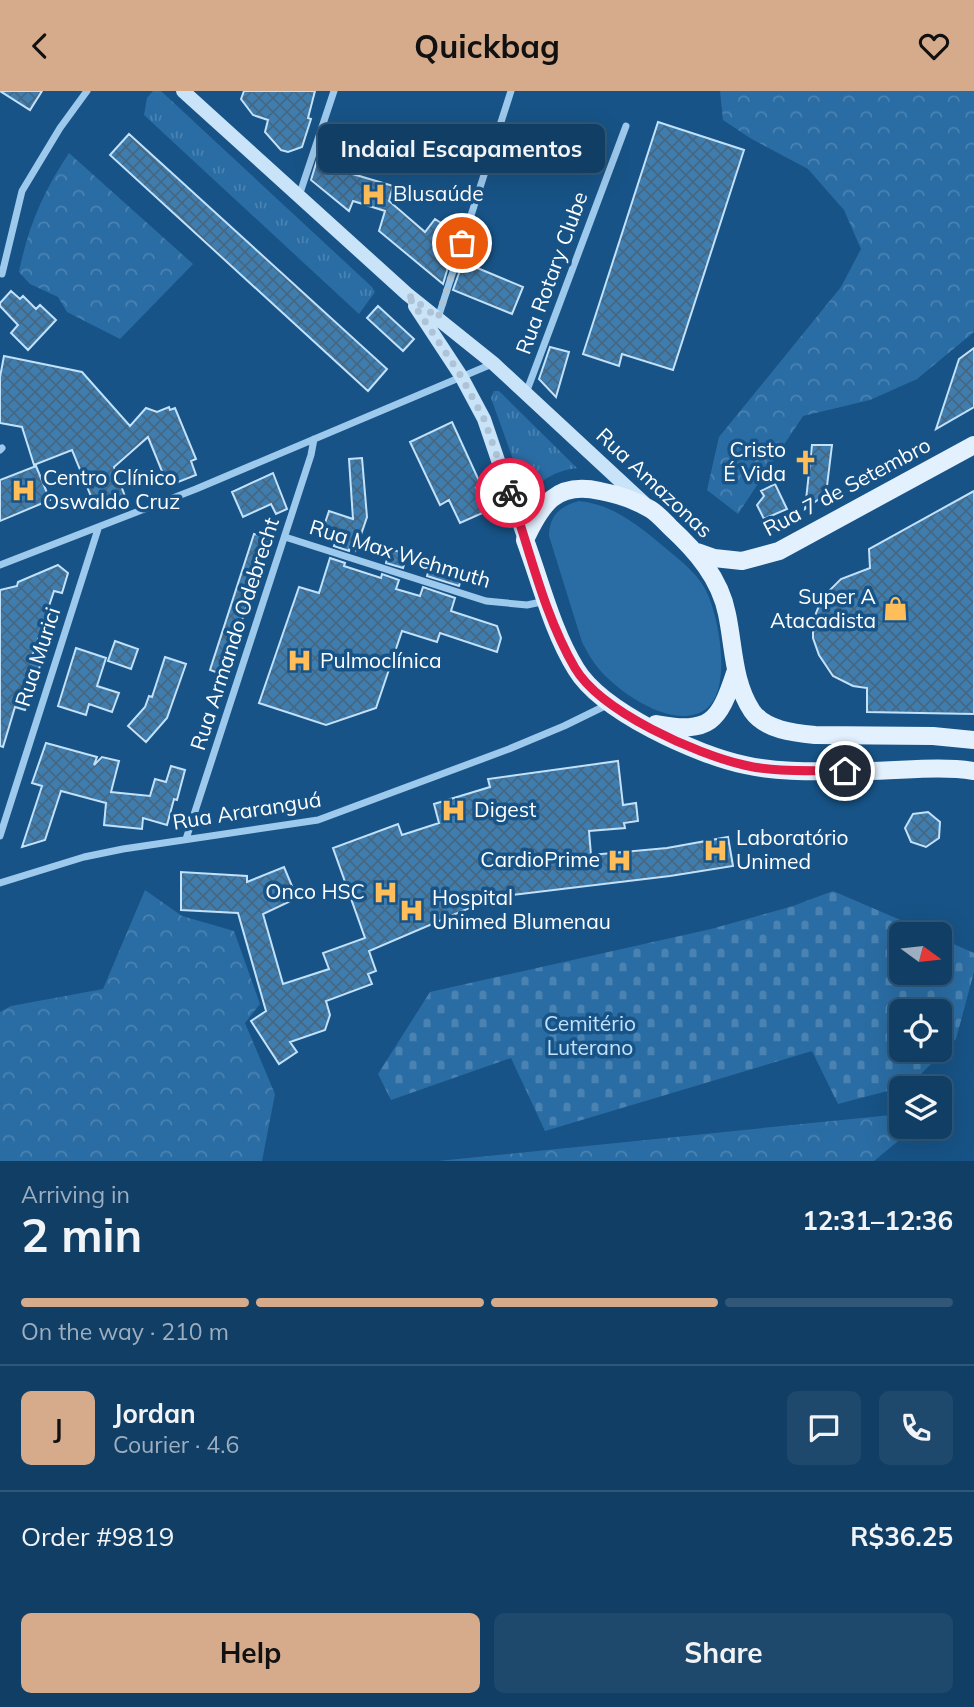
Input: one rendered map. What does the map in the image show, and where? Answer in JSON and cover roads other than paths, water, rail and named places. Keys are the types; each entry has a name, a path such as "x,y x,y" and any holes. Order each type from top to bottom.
{"main road":[{"name":"Rua Amazonas","path":"183,91 407,294 493,363 697,552 724,600 735,653 736,673 743,696 754,714 774,727 796,734 933,736 974,740"},
{"name":"Rua Amazonas","path":"407,294 461,376 484,419 563,644 576,670 590,687 610,704 706,754 745,765 780,770 974,771"},
{"name":"Rua 7 de Setembro","path":"697,552 714,558 742,561 779,551 974,445"},
{"path":"525,540 545,503 562,492 576,489 597,490 651,509"},
{"path":"639,721 674,728 693,728 707,724 726,700 736,673"}],"street":[{"path":"2,274 22,191 60,128 87,91"},
{"path":"299,196 334,91"},
{"path":"438,318 511,91"},
{"name":"Rua Rotary Clube","path":"526,394 626,125"},
{"path":"0,564 98,529 493,363"},
{"name":"Rua Armando Odebrecht","path":"186,839 285,537 314,439"},
{"name":"Rua Murici","path":"0,836 98,529"},
{"name":"Rua Max Wehmuth","path":"285,537 486,601 527,605 546,601"},
{"name":"Rua Araranguá","path":"0,883 84,857 186,839 292,826 330,816 520,744 610,704"}],"place":[{"name":"Blusaúde","path":"373,194"},
{"name":"Indaial Escapamentos","path":"462,243"},
{"name":"Cristo É Vida","path":"806,462"},
{"name":"Centro Clínico Oswaldo Cruz","path":"23,490"},
{"name":"Super A Atacadista","path":"896,609"},
{"name":"Pulmoclínica","path":"300,661"},
{"name":"Digest","path":"454,810"},
{"name":"Laboratório Unimed","path":"716,850"},
{"name":"CardioPrime","path":"620,860"},
{"name":"Onco HSC","path":"385,892"},
{"name":"Hospital Unimed Blumenau","path":"412,910"}],"park label":[{"name":"Cemitério Luterano","path":"590,1036"}]}
